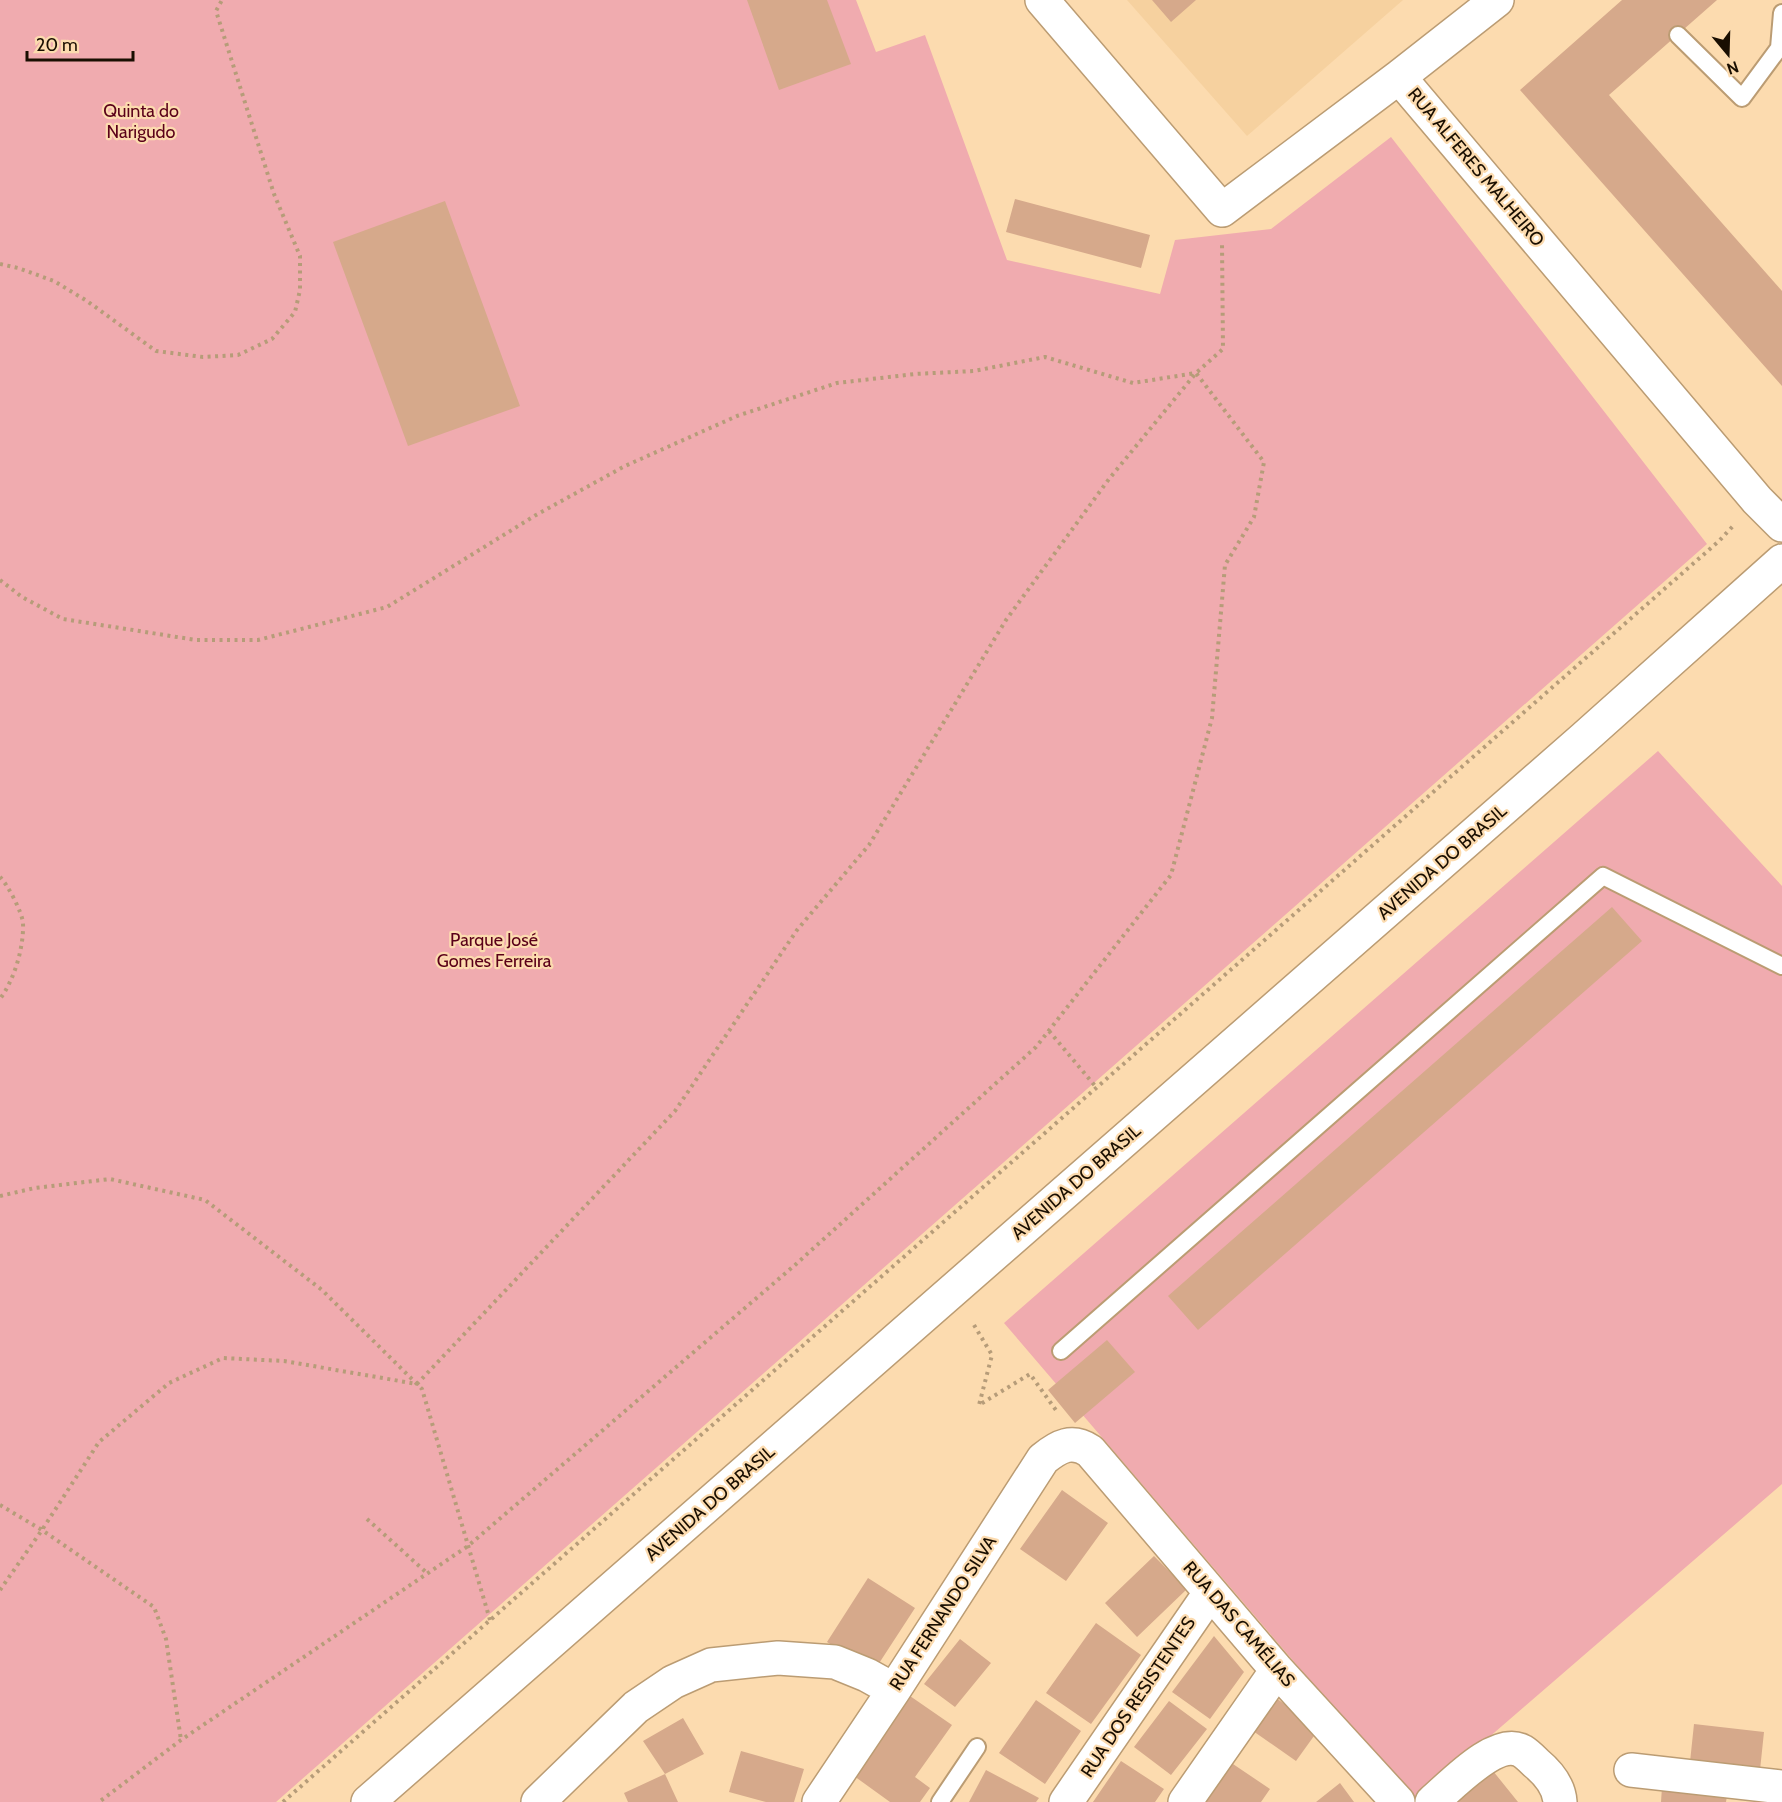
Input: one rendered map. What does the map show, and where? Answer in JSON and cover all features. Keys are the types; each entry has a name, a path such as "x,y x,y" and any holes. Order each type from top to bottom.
{"street":[{"path":"1042,0 1222,210"},
{"path":"1399,77 1497,0"},
{"name":"RUA ALFERES MALHEIRO","path":"1222,210 1399,77 1624,340 1757,500 1782,525"},
{"name":"AVENIDA DO BRASIL","path":"368,1802 1584,738 1782,561"},
{"name":"RUA FERNANDO SILVA","path":"819,1802 894,1690 1042,1459 1054,1450 1067,1445 1082,1445"},
{"name":"RUA DAS CAMÉLIAS","path":"1082,1445 1090,1451 1277,1670 1398,1802"},
{"name":"RUA DOS RESISTENTES","path":"1066,1802 1210,1593"},
{"path":"538,1802 636,1707 673,1682 711,1665 778,1658 835,1662 867,1675 894,1690"},
{"path":"1185,1802 1277,1670"},
{"path":"1432,1802 1490,1754 1502,1748 1521,1750 1545,1771 1559,1792 1560,1802"},
{"path":"1631,1770 1782,1787"}],"lane":[{"path":"1678,35 1742,98 1779,48 1782,14"},
{"path":"1061,1351 1602,876 1782,966"},
{"path":"940,1802 977,1747"}],"path":[{"path":"0,264 54,281 87,301 156,351 203,357 238,355 272,339 295,312 300,290 300,256 274,194 216,11 222,0"},
{"path":"417,1384 675,1111 797,930 869,845 1006,620 1109,479 1196,373 1223,349 1222,210"},
{"path":"0,580 22,597 63,619 196,640 258,640 387,607 536,515 625,466 737,416 837,383 915,374 974,371 1046,357 1133,382 1196,373"},
{"path":"99,1802 181,1740 468,1546 795,1265 1036,1047 1172,875 1212,718 1225,565 1254,518 1264,462 1196,373"},
{"path":"283,1802 1710,548"},
{"path":"0,877 7,884 23,922 18,959 9,986 0,999"},
{"path":"1048,1031 1096,1087"},
{"path":"0,1196 35,1188 110,1179 205,1200 322,1290 422,1389 490,1620"},
{"path":"974,1325 992,1355 979,1406 1030,1374 1082,1445"},
{"path":"0,1590 99,1442 169,1383 223,1358 284,1360 417,1384"},
{"path":"0,1505 42,1530 154,1607 166,1639 181,1740"},
{"path":"367,1519 427,1573"}],"shaded area":[{"path":"1127,0 1403,0 1247,136"}],"green space":[{"name":"Parque José Gomes Ferreira","path":"0,0 856,0 876,52 925,35 1007,260 1160,294 1175,240 1271,229 1391,137 1707,544 276,1802 0,1802"},
{"path":"1658,751 1782,886 1782,1484 1414,1802 1004,1323"}],"building":[{"path":"747,0 827,0 851,64 779,90"},
{"path":"1152,0 1196,0 1171,22"},
{"path":"1622,0 1717,0 1609,95 1782,291 1782,386 1520,90"},
{"path":"1015,199 1150,235 1141,268 1006,232"},
{"path":"445,201 520,406 408,446 333,242"},
{"path":"1612,907 1642,941 1198,1330 1168,1296"},
{"path":"1107,1340 1135,1372 1075,1423 1048,1390"},
{"path":"1062,1490 1108,1523 1066,1581 1020,1549"},
{"path":"1154,1556 1187,1589 1137,1637 1105,1603"},
{"path":"868,1578 915,1608 874,1671 827,1642"},
{"path":"1096,1623 1141,1655 1091,1724 1046,1693"},
{"path":"1214,1636 1244,1672 1210,1719 1172,1692"},
{"path":"960,1639 991,1663 955,1707 924,1684"},
{"path":"910,1696 952,1725 915,1777 930,1788 920,1802 890,1802 854,1776"},
{"path":"1276,1698 1319,1729 1296,1761 1253,1731"},
{"path":"1036,1700 1081,1731 1045,1784 999,1753"},
{"path":"1169,1701 1207,1729 1171,1775 1134,1747"},
{"path":"683,1718 704,1754 665,1774 643,1741"},
{"path":"1694,1724 1764,1732 1760,1770 1690,1762"},
{"path":"741,1751 804,1769 794,1802 766,1802 729,1792"},
{"path":"1121,1761 1164,1789 1155,1802 1093,1802"},
{"path":"1230,1762 1270,1789 1261,1802 1202,1802"},
{"path":"1489,1766 1518,1802 1451,1802"},
{"path":"986,1770 1039,1798 1036,1802 969,1802"},
{"path":"665,1774 678,1802 628,1802 624,1793"},
{"path":"1340,1783 1354,1802 1316,1802"},
{"path":"1662,1787 1728,1790 1726,1802 1661,1802"}],"park label":[{"name":"Quinta do Narigudo","path":"141,121"}]}
